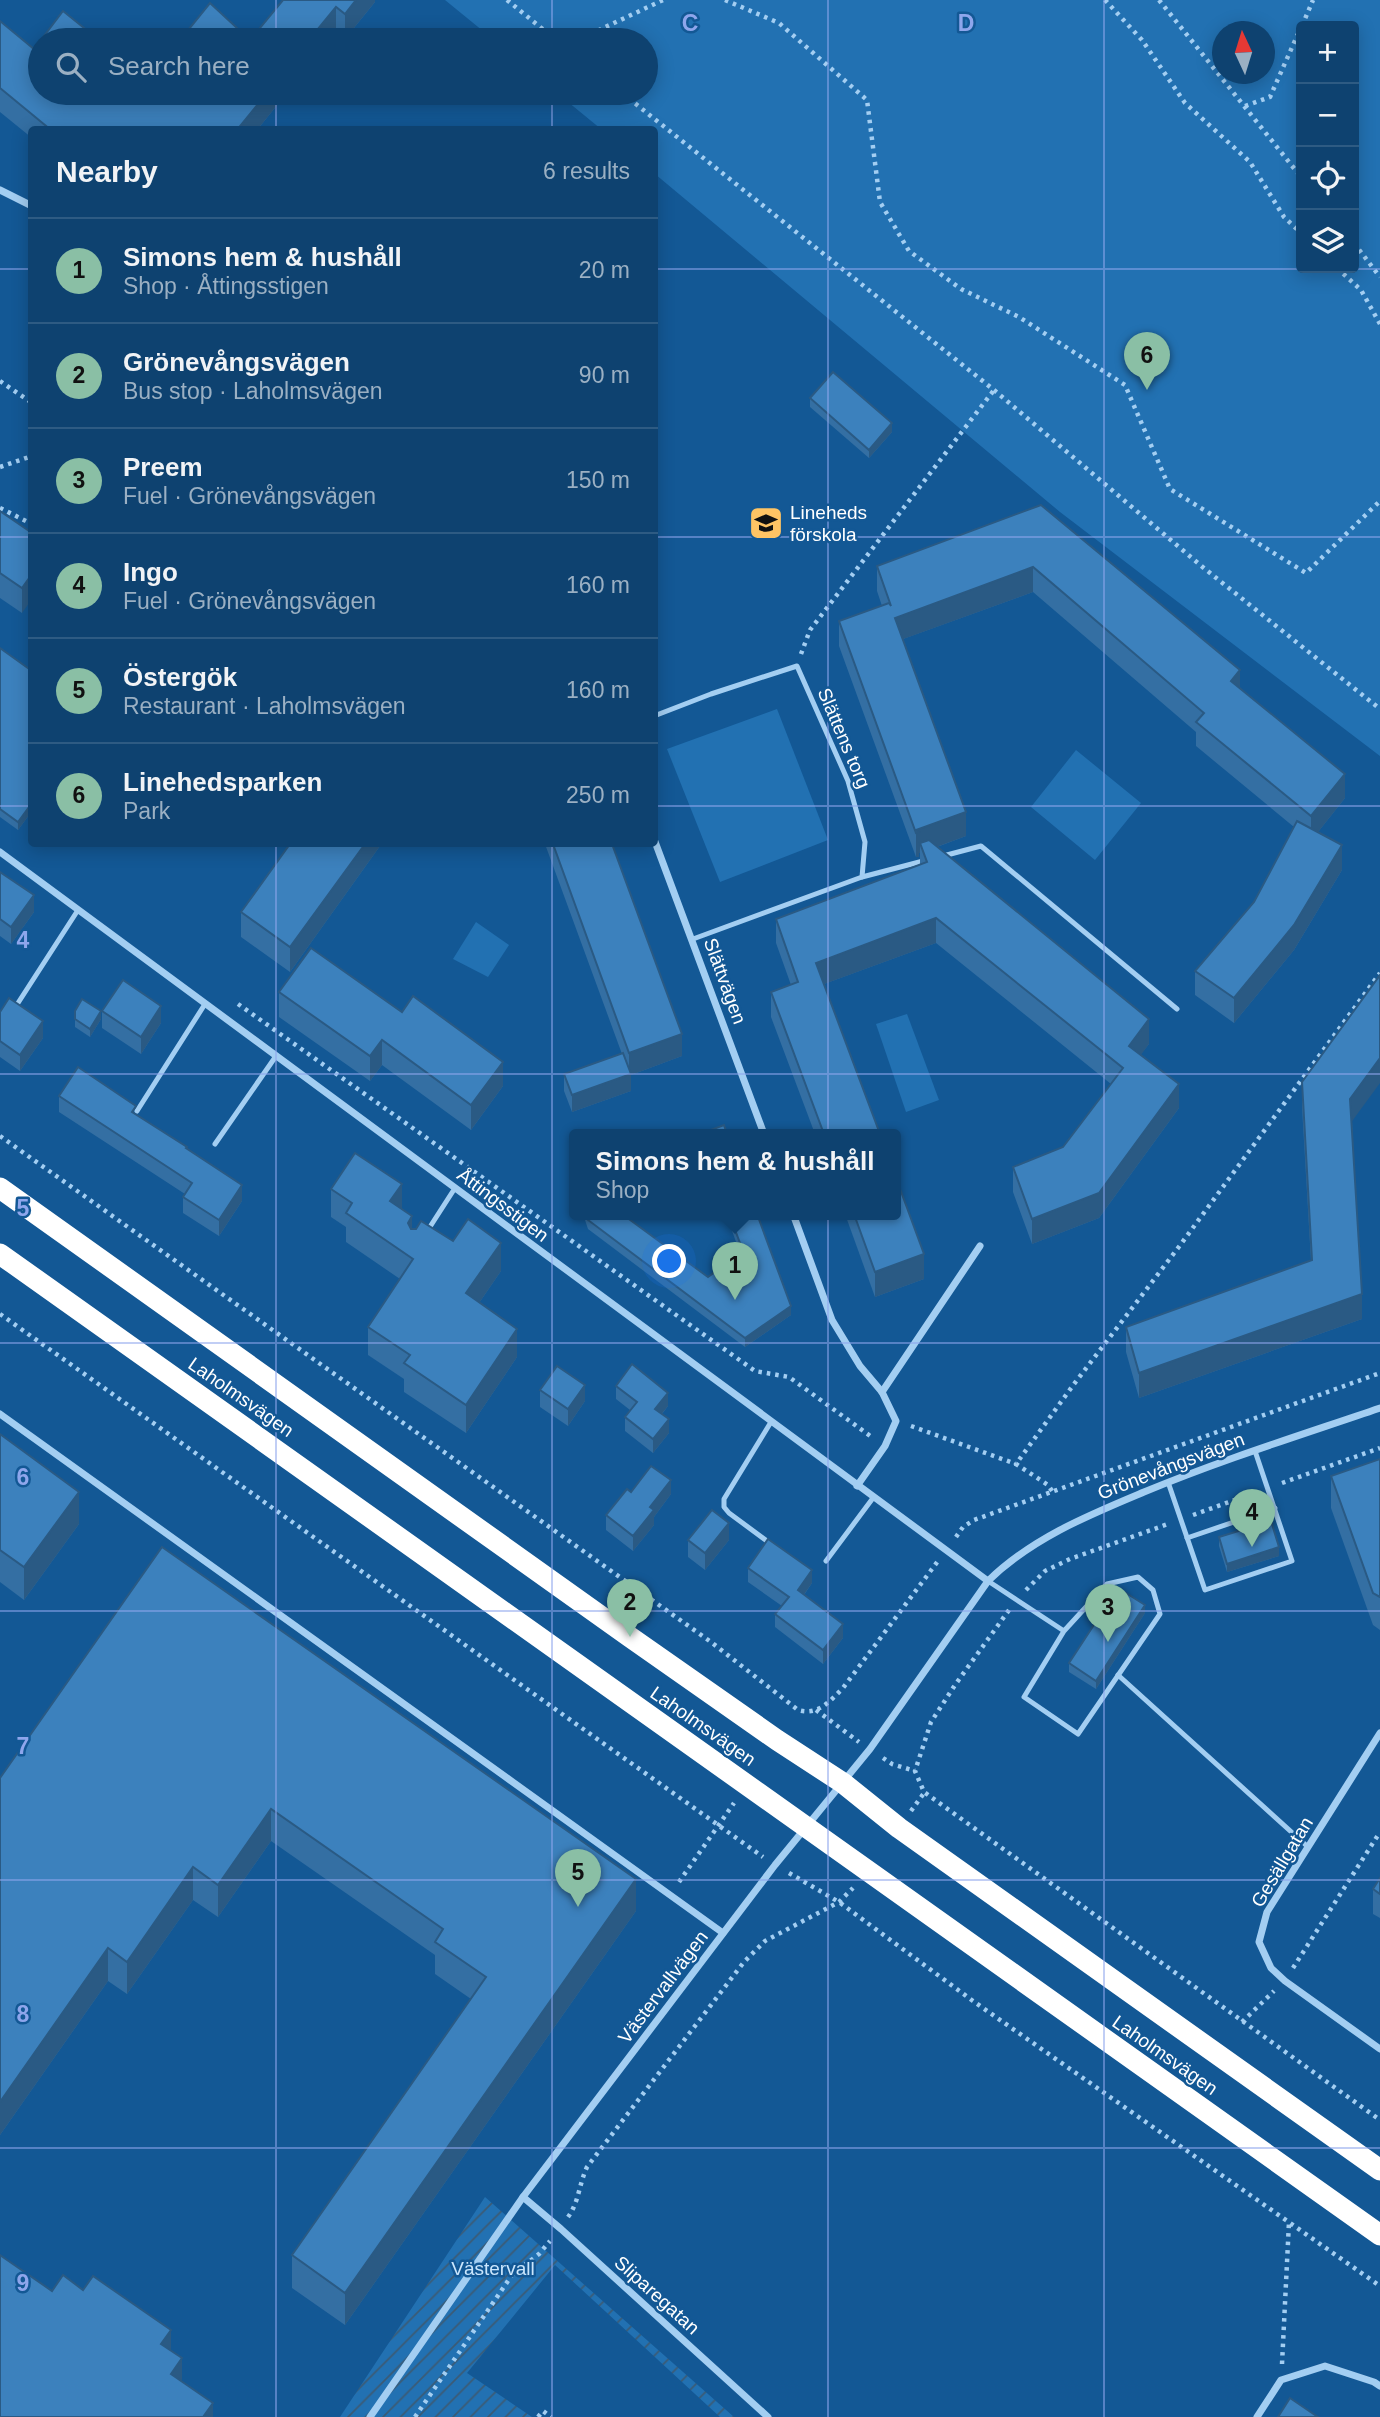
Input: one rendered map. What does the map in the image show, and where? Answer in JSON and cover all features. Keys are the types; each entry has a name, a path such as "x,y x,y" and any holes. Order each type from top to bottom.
{"highway":[{"name":"Laholmsvägen","path":"0,1188 641,1645 843,1783 899,1828 1380,2170"},
{"name":"Laholmsvägen","path":"0,1254 1380,2235"}],"street":[{"path":"0,190 28,204"},
{"name":"Slättvägen","path":"657,847 762,1129"},
{"name":"Åttingsstigen","path":"0,852 988,1581"},
{"path":"795,1220 831,1320 860,1366 882,1392 896,1421 885,1446 857,1486"},
{"path":"882,1392 981,1246"},
{"name":"Grönevångsvägen","path":"988,1581 1009,1561 1091,1514 1168,1482 1380,1408"},
{"path":"0,1414 723,1933"},
{"name":"Västervallvägen","path":"370,2417 523,2197 775,1865 870,1749 988,1581"},
{"name":"Gesällgatan","path":"1380,1732 1267,1912 1259,1942 1271,1968 1285,1981 1380,2049"},
{"name":"Sliparegatan","path":"523,2197 768,2417"},
{"path":"1256,2417 1281,2380 1325,2366 1380,2386"}],"lane":[{"path":"658,714 797,666"},
{"name":"Slättens torg","path":"797,666 848,781 865,842 862,877"},
{"path":"692,939 862,877 981,846 1177,1010"},
{"path":"18,1003 78,909"},
{"path":"137,1111 205,1004"},
{"path":"215,1144 276,1056"},
{"path":"420,1242 455,1188"},
{"path":"771,1422 724,1499 724,1507 779,1549"},
{"path":"1168,1482 1205,1590 1292,1561 1255,1451"},
{"path":"826,1561 873,1498"},
{"path":"1187,1538 1275,1508"},
{"path":"1138,1577 1153,1590 1160,1614 1078,1734 1024,1697 1064,1631 1107,1584 1138,1577"},
{"path":"988,1581 1064,1631"},
{"path":"1118,1675 1308,1847"}],"path":[{"path":"507,0 541,28"},
{"path":"603,28 663,0"},
{"path":"725,0 779,23 867,100 880,202 909,251 961,289 1019,317 1125,385 1170,489 1306,573 1380,500"},
{"path":"1105,0 1142,40 1185,103 1250,162 1284,217 1296,228"},
{"path":"1159,0 1296,171"},
{"path":"1304,21 1313,0"},
{"path":"1245,106 1270,97 1296,38"},
{"path":"637,105 994,390 1205,569 1380,709"},
{"path":"1359,250 1380,277"},
{"path":"1342,273 1361,290 1380,324"},
{"path":"0,381 28,400"},
{"path":"797,666 810,630 994,390"},
{"path":"0,467 28,457"},
{"path":"0,508 28,522"},
{"path":"1016,1464 1380,972"},
{"path":"235,1001 755,1371 789,1377 885,1446"},
{"path":"0,1136 711,1642 798,1710"},
{"path":"0,1314 775,1865 839,1902 973,2001 1380,2286"},
{"path":"896,1421 1016,1464 1048,1485 1052,1491"},
{"path":"899,1828 924,1792 1380,2120"},
{"path":"1242,2022 1285,1981 1380,1832"},
{"path":"415,2417 512,2275 539,2254 561,2229 576,2206 579,2184 587,2167 744,1962 765,1941 839,1902 868,1872"},
{"path":"1281,2380 1289,2222"},
{"path":"538,2417 543,2411 551,2417"}],"green space":[{"path":"445,0 1380,0 1380,756 1060,512 658,177 658,126 597,126 572,105 658,105 658,28 479,28"},
{"path":"777,709 828,840 720,882 667,749"},
{"path":"1076,750 1141,803 1095,860 1031,807"},
{"path":"476,922 509,945 488,977 453,959"},
{"path":"907,1014 939,1100 906,1112 876,1024"},
{"name":"Västervall","path":"485,2197 734,2417 720,2417 555,2265 467,2373 532,2417 340,2417"}],"building":[{"path":"283,0 356,0 345,14 336,7 319,28 260,28"},
{"path":"210,3 237,28 190,28"},
{"path":"63,11 84,28 50,28"},
{"path":"0,21 28,44 28,105 257,105 240,126 46,126 0,88"},
{"path":"833,372 892,423 869,450 810,398"},
{"path":"1041,505 1240,670 1231,681 1345,774 1311,816 1196,722 1204,713 1033,567 895,618 966,812 916,830 919,832 916,833 839,621 889,603 891,606 877,566"},
{"path":"0,511 28,530 28,580 22,588 0,573"},
{"path":"0,648 28,668 28,808 18,822 0,809"},
{"path":"1297,821 1342,845 1294,925 1234,998 1195,971 1254,902"},
{"path":"929,840 1149,1019 1129,1046 1179,1084 1099,1193 1032,1219 1013,1167 1063,1147 1123,1068 936,918 816,963 878,1129 822,1129 771,992 798,982 776,919 927,862 920,843"},
{"path":"288,847 363,847 290,947 241,912"},
{"path":"554,847 613,847 682,1034 629,1053"},
{"path":"0,872 34,895 11,927 0,919"},
{"path":"311,948 402,1012 413,996 503,1062 471,1105 382,1040 370,1056 279,992"},
{"path":"1380,975 1380,1058 1350,1099 1362,1294 1139,1373 1126,1327 1312,1260 1302,1082"},
{"path":"123,980 161,1006 141,1037 102,1011"},
{"path":"9,998 43,1021 20,1055 0,1041 0,1012"},
{"path":"82,999 101,1011 90,1029 75,1019 75,1011"},
{"path":"623,1053 631,1074 572,1095 564,1074"},
{"path":"78,1067 136,1106 132,1112 242,1185 219,1220 183,1197 192,1183 59,1096"},
{"path":"355,1153 402,1184 390,1201 412,1216 408,1223 411,1229 416,1229 421,1221 453,1241 468,1219 501,1243 466,1293 517,1329 466,1405 404,1363 410,1355 368,1327 413,1259 346,1213 352,1203 331,1189"},
{"path":"901,1192 924,1254 875,1272 856,1220 901,1220"},
{"path":"588,1220 630,1220 708,1277 743,1251 731,1220 759,1220 791,1306 745,1338"},
{"path":"632,1364 668,1393 655,1409 669,1419 653,1439 625,1417 637,1402 616,1386"},
{"path":"557,1366 585,1385 568,1409 540,1390"},
{"path":"0,1434 79,1492 24,1567 0,1550"},
{"path":"1380,1459 1380,1597 1373,1593 1331,1476"},
{"path":"651,1466 671,1480 650,1507 654,1510 633,1536 606,1515 627,1489 631,1492"},
{"path":"712,1510 729,1523 705,1553 688,1540"},
{"path":"1271,1521 1279,1547 1227,1564 1219,1537"},
{"path":"768,1539 812,1570 798,1590 843,1624 823,1650 775,1614 789,1597 748,1568"},
{"path":"162,1547 636,1879 345,2293 292,2255 486,1977 435,1942 443,1929 271,1809 218,1885 193,1867 127,1962 108,1948 0,2102 0,1778"},
{"path":"1118,1588 1145,1605 1096,1681 1069,1663"},
{"path":"1380,1878 1380,1894 1373,1889"},
{"path":"0,2255 52,2291 63,2275 83,2290 93,2276 171,2330 161,2344 182,2358 171,2374 213,2403 203,2417 0,2417"},
{"path":"1290,2398 1318,2417 1278,2417"}],"place":[{"name":"Linehedsparken","path":"1147,390"},
{"name":"Lineheds förskola","path":"766,523"},
{"name":"Simons hem & hushåll","path":"735,1300"},
{"name":"Ingo","path":"1252,1547"},
{"name":"Grönevångsvägen","path":"630,1637"},
{"name":"Preem","path":"1108,1642"},
{"name":"Östergök","path":"578,1907"}]}
